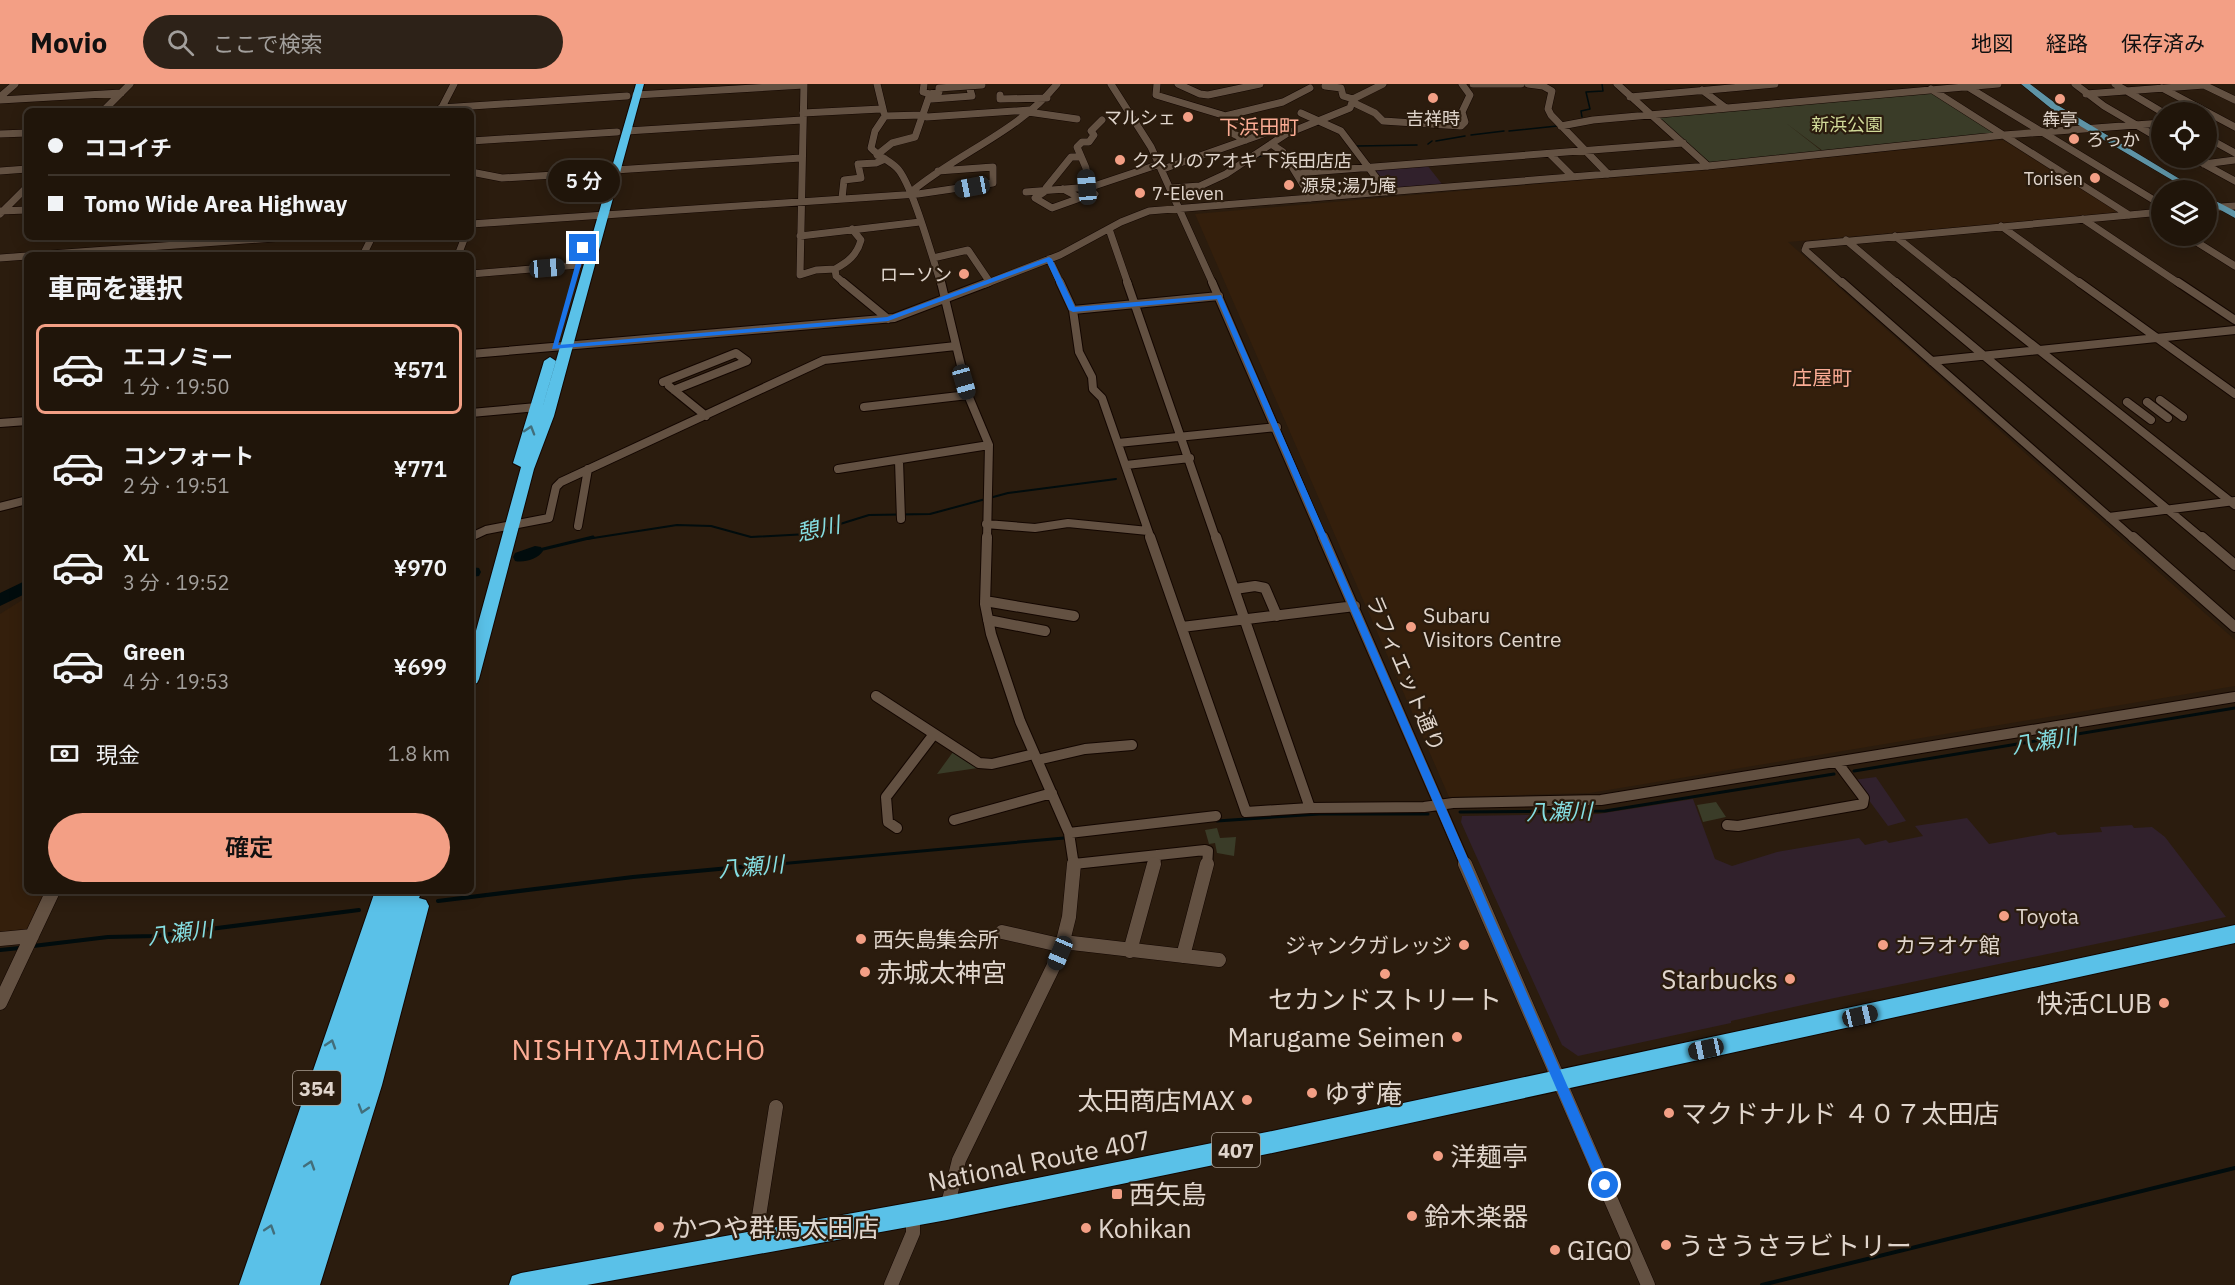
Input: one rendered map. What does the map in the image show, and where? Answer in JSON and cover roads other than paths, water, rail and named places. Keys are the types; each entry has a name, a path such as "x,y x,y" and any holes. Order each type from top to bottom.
{"highway":[{"path":"474,666 506,526 537,407 560,347 634,90"},
{"path":"474,625 506,526 547,416 578,265 598,215"},
{"name":"354","path":"252,1285 356,971 384,894"},
{"name":"354","path":"291,1285 289,1259 398,894"},
{"name":"354","path":"271,1285 289,1259 411,894"},
{"name":"354","path":"309,1285 371,1085 422,894"},
{"name":"National Route 407","path":"521,1285 947,1208 1448,1106 2235,934"}],"main road":[{"path":"2025,84 2040,98 2177,180"},
{"path":"2217,204 2235,215"}],"street":[{"path":"0,98 15,84"},
{"path":"106,108 130,84"},
{"path":"441,108 454,84"},
{"path":"877,84 883,112 871,141 873,151 898,169 910,193 946,297 968,395 990,445 985,602 988,620 1007,682 1035,757 1069,833 1074,864 1064,943 1053,972 959,1160 947,1208"},
{"path":"924,84 923,92 929,97 972,96 969,86"},
{"path":"910,193 938,171 991,139 1030,111 1047,98 1057,84"},
{"name":"ラフィエット通り","path":"1114,84 1162,166 1172,188 1648,1285"},
{"path":"1156,84 1156,95 1286,134"},
{"path":"1178,84 1203,95 1260,84"},
{"path":"1172,188 1200,186 1226,174 1286,134 1350,108 1353,101 1383,84"},
{"path":"1325,86 1341,88 1343,96 1375,113 1383,121 1461,126 1465,122 1462,112 1470,95 1462,84"},
{"path":"1473,84 1521,84"},
{"path":"1528,84 1543,86 1552,91 1548,109 1608,174"},
{"path":"1617,84 1708,166"},
{"path":"1630,97 1775,84"},
{"path":"1923,84 2129,215"},
{"path":"1562,126 1650,115 1998,84"},
{"path":"2075,84 2086,94 2151,134"},
{"path":"2115,84 2151,106"},
{"path":"2154,84 2235,127"},
{"path":"2086,94 2203,84 2235,100"},
{"path":"450,108 634,90 804,85 800,275 816,270 835,269 852,260 859,251 861,240 852,229"},
{"path":"877,155 892,143 915,137 929,97 939,92 939,88 982,85"},
{"path":"1968,87 2151,198"},
{"path":"1225,116 1264,108 1304,93 1310,88"},
{"path":"1702,90 1726,108"},
{"path":"0,98 121,93"},
{"path":"1000,95 1000,99 1047,98"},
{"path":"474,141 883,112 927,117 1030,111 1077,119"},
{"path":"1301,113 1341,131 1387,192"},
{"path":"2218,118 2235,116"},
{"path":"1095,194 1087,187 1086,168 1077,147 1082,142 1089,142 1094,135 1091,131 1102,120"},
{"path":"474,354 888,319 1049,259 1149,211 1708,166 2004,135 2151,124"},
{"path":"1026,192 1087,187 1117,180 1274,130"},
{"path":"1230,132 1246,140"},
{"path":"0,134 24,133"},
{"path":"1296,173 1683,143"},
{"path":"2217,143 2235,153"},
{"path":"1271,144 1283,153 1311,198"},
{"path":"1550,153 1572,176"},
{"path":"1047,191 1046,188 1071,157 1080,157"},
{"path":"474,173 501,178 801,158"},
{"path":"862,196 858,164 876,163 885,159"},
{"path":"2217,162 2235,160"},
{"path":"474,224 918,194 952,191 993,183 993,167 938,171"},
{"path":"2211,168 2235,181"},
{"path":"0,171 24,169"},
{"path":"842,198 844,180 861,178"},
{"path":"1047,191 1035,198 1052,208 1080,198 1062,189"},
{"path":"1,212 24,190"},
{"path":"2217,207 2235,206"},
{"path":"1,212 24,210"},
{"path":"2151,213 1811,243 1805,250 2235,627"},
{"path":"2083,219 2235,320"},
{"path":"800,236 920,222"},
{"path":"2001,226 2235,394"},
{"path":"1109,229 1137,304 1310,807"},
{"path":"1895,236 2233,503"},
{"path":"150,247 156,240"},
{"path":"79,252 247,240"},
{"path":"1846,240 2235,565"},
{"path":"2203,246 2235,266"},
{"path":"933,258 968,250 989,281"},
{"path":"0,258 24,256"},
{"path":"1049,259 1073,310 1079,352 1092,377 1094,389 1102,398 1246,813 1310,807 1424,807 1600,801 2235,697"},
{"path":"474,274 578,265"},
{"path":"835,269 836,276 888,319"},
{"path":"1073,310 1219,296"},
{"path":"1932,361 2235,330"},
{"path":"474,536 506,526 549,518 556,487 561,482 824,360 956,346"},
{"path":"674,390 747,361 736,352 663,382 706,416"},
{"path":"864,407 968,395"},
{"path":"2160,400 2183,417"},
{"path":"2127,402 2151,420"},
{"path":"2146,402 2168,418"},
{"path":"474,413 537,407"},
{"path":"0,423 24,421"},
{"path":"1118,443 1276,427"},
{"path":"838,470 990,445"},
{"path":"1126,465 1190,458"},
{"path":"899,461 901,516"},
{"path":"578,526 588,469"},
{"path":"0,507 24,501"},
{"path":"2109,517 2233,503"},
{"path":"986,524 1035,528 1068,523 1148,531"},
{"path":"1235,589 1263,585 1267,588 1277,616"},
{"path":"985,602 1074,616"},
{"path":"1182,627 1354,606"},
{"path":"988,620 1045,631"},
{"path":"876,696 984,764 1084,749 1132,745"},
{"path":"897,828 888,822 886,797 934,734"},
{"path":"1727,825 1738,826 1863,804 1864,798 1837,762"},
{"path":"954,820 1052,793"},
{"path":"1069,833 1216,816"},
{"path":"1074,864 1205,850 1209,855 1183,956"},
{"path":"1130,951 1157,855"},
{"path":"0,1003 52,894"},
{"path":"1002,932 1055,944 1064,943 1219,960"},
{"path":"0,939 30,939"},
{"path":"755,1242 776,1107"},
{"path":"891,1285 913,1233 913,1214"}],"waterway":[{"path":"1582,117 1581,111 1590,109 1586,92 1603,91 1602,84"},
{"path":"1509,131 1557,126"},
{"path":"1471,135 1504,131"},
{"path":"1436,141 1465,136"},
{"path":"1428,144 1432,141"},
{"path":"1357,146 1417,145"},
{"path":"1256,157 1278,153"},
{"path":"1184,194 1197,189"},
{"name":"憩川","path":"587,539 677,525 711,526 751,537 808,534 869,515 930,514 1008,493 1116,479"},
{"name":"憩川","path":"535,551 593,537"},
{"name":"憩川","path":"521,557 535,551"},
{"name":"憩川","path":"0,600 24,588"},
{"name":"八瀬川","path":"1854,771 2235,708"},
{"name":"八瀬川","path":"1460,812 1605,811 1834,774"},
{"name":"八瀬川","path":"1217,821 1319,814 1428,814"},
{"name":"八瀬川","path":"756,866 1064,838"},
{"name":"八瀬川","path":"438,901 633,877 772,864"},
{"name":"八瀬川","path":"33,946 108,937 155,936 359,910"},
{"name":"八瀬川","path":"0,950 20,948"},
{"path":"1762,1285 2235,1168"}],"place":[{"name":"吉祥時","path":"1433,98"},
{"name":"犇亭","path":"2060,99"},
{"name":"マルシェ","path":"1188,117"},
{"name":"ろっか","path":"2074,139"},
{"name":"クスリのアオキ 下浜田店店","path":"1120,160"},
{"name":"Torisen","path":"2095,178"},
{"name":"源泉;湯乃庵","path":"1289,185"},
{"name":"7-Eleven","path":"1140,193"},
{"name":"ローソン","path":"964,274"},
{"name":"Subaru Visitors Centre","path":"1411,627"},
{"name":"Toyota","path":"2004,916"},
{"name":"西矢島集会所","path":"861,939"},
{"name":"ジャンクガレッジ","path":"1464,945"},
{"name":"カラオケ館","path":"1883,945"},
{"name":"赤城太神宮","path":"865,972"},
{"name":"セカンドストリート","path":"1385,974"},
{"name":"Starbucks","path":"1790,979"},
{"name":"快活CLUB","path":"2164,1003"},
{"name":"Marugame Seimen","path":"1457,1037"},
{"name":"ゆず庵","path":"1312,1093"},
{"name":"太田商店MAX","path":"1247,1100"},
{"name":"マクドナルド ４０７太田店","path":"1669,1113"},
{"name":"洋麺亭","path":"1438,1156"},
{"name":"西矢島","path":"1117,1194"},
{"name":"鈴木楽器","path":"1412,1216"},
{"name":"かつや群馬太田店","path":"659,1227"},
{"name":"Kohikan","path":"1086,1228"},
{"name":"うさうさラビトリー","path":"1666,1245"},
{"name":"GIGO","path":"1555,1250"}],"district":[{"name":"下浜田町","path":"1259,126"},
{"name":"庄屋町","path":"1822,377"},
{"name":"NISHIYAJIMACHŌ","path":"639,1049"}],"park label":[{"name":"新浜公園","path":"1847,124"}]}
